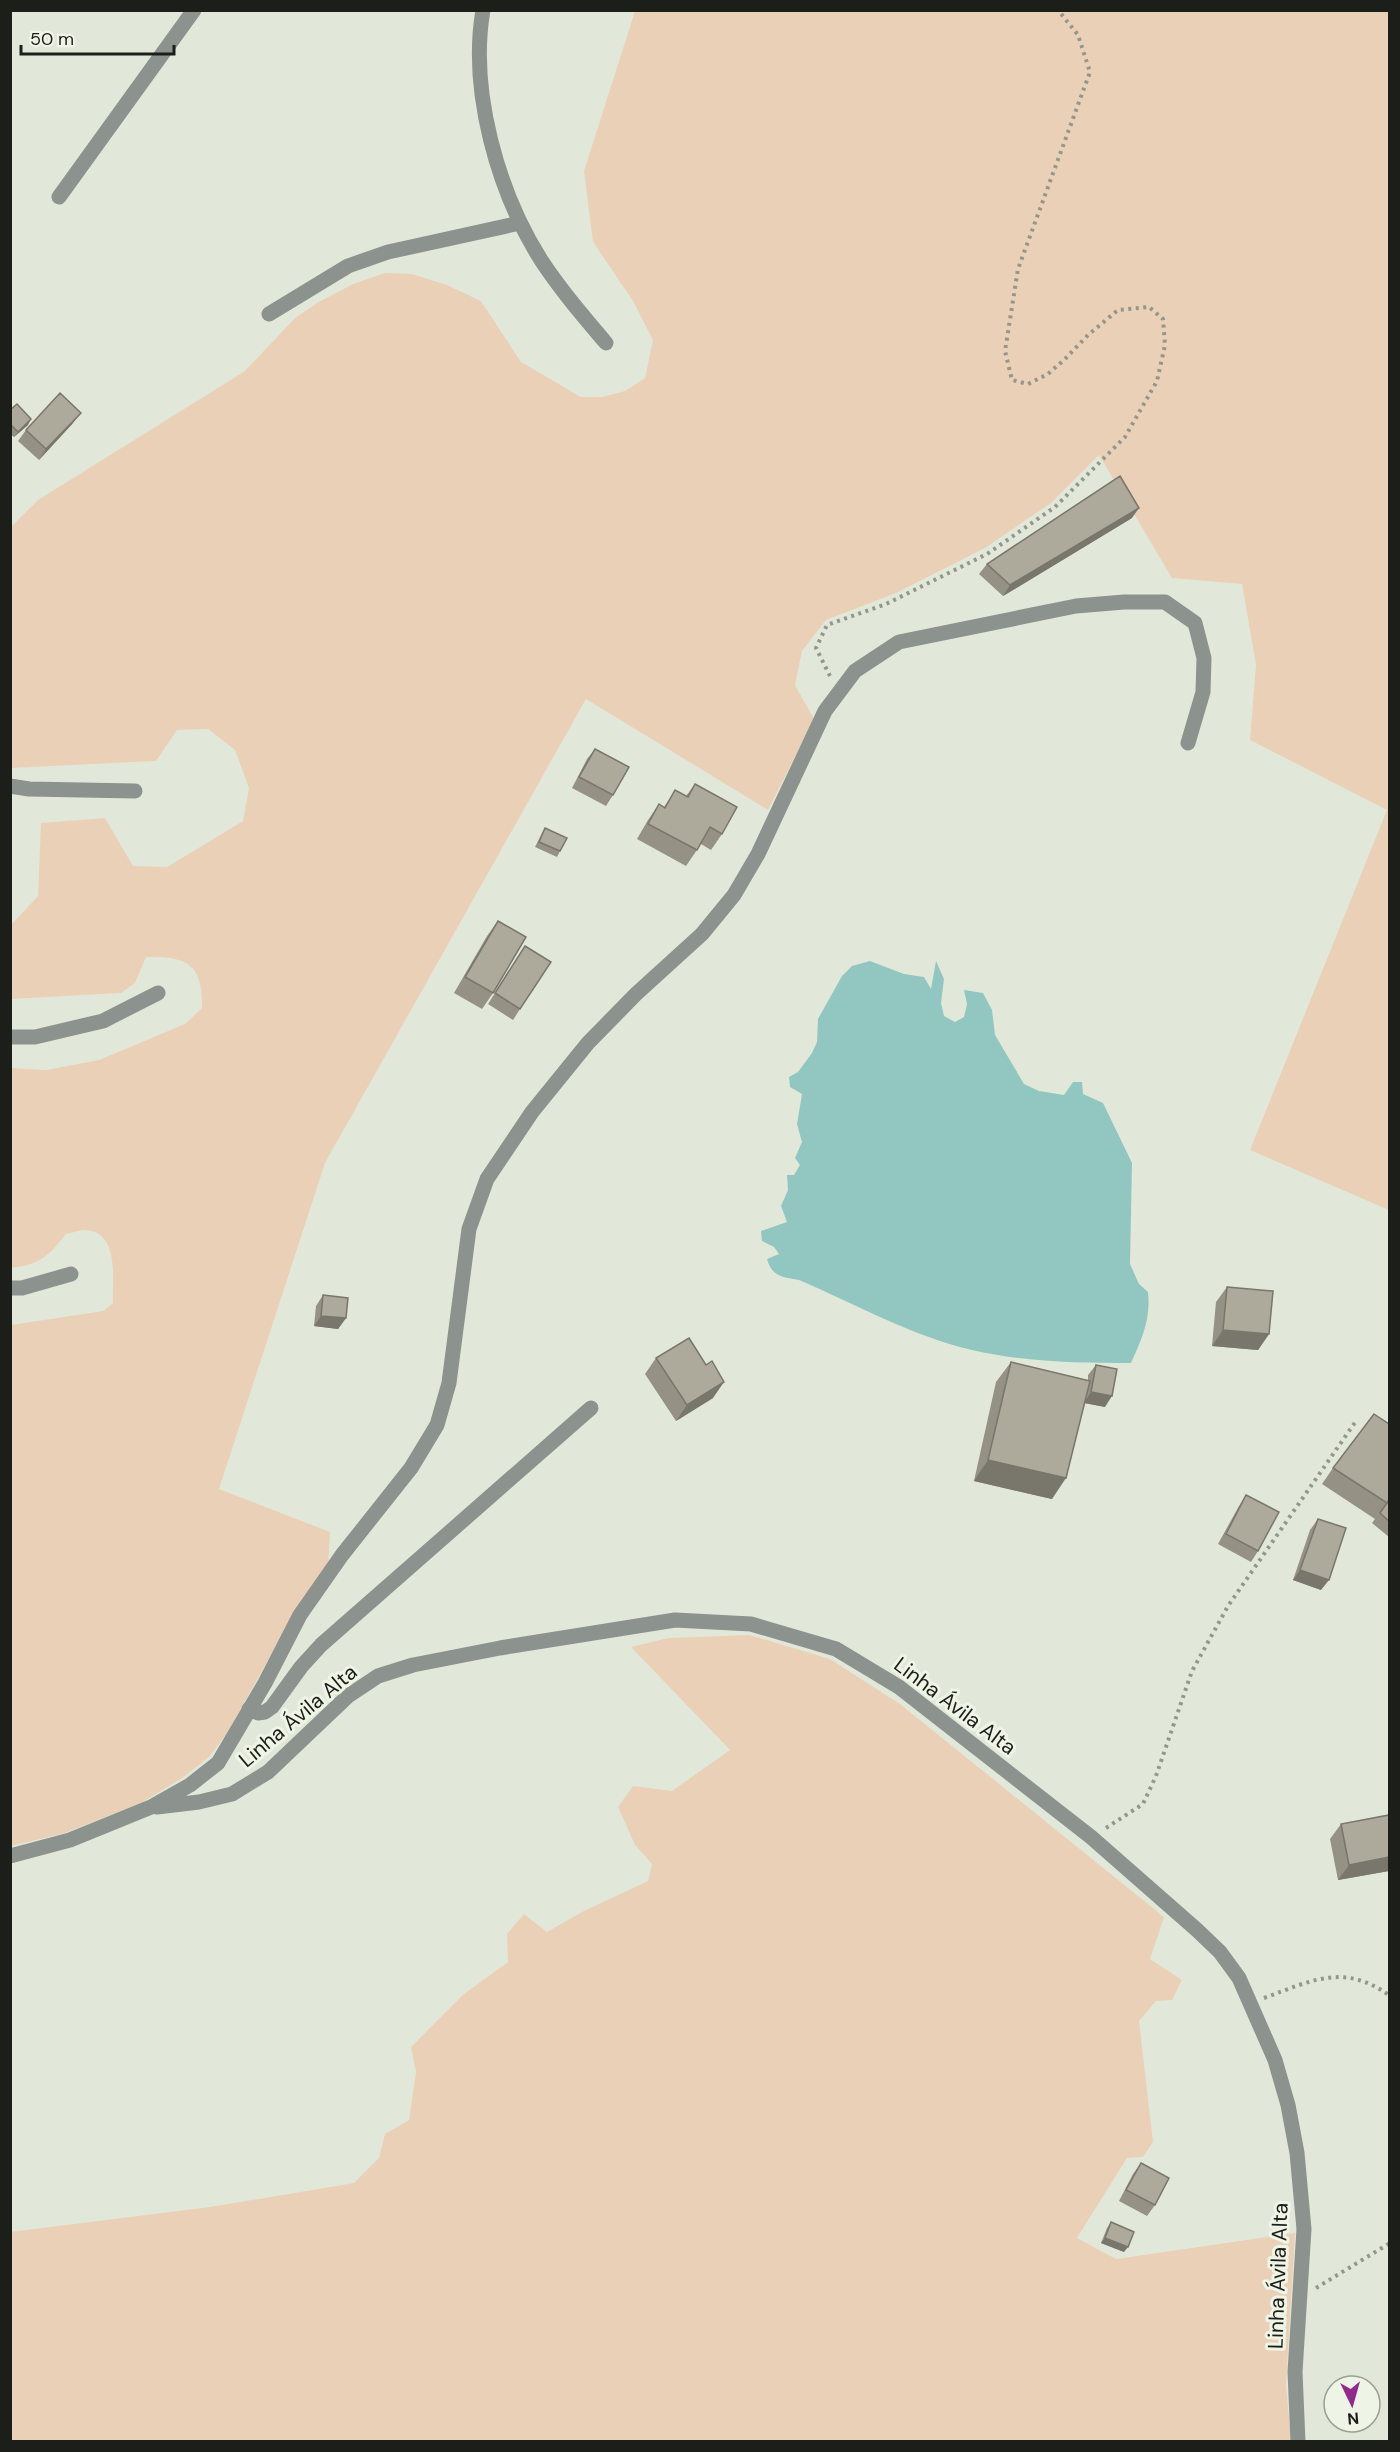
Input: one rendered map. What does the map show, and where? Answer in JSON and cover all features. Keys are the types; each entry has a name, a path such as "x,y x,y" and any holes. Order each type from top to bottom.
{"street":[{"path":"59,197 194,10"},
{"path":"483,10 480,66 485,110 497,163 520,223 541,260 572,303 606,343"},
{"path":"269,314 348,266 388,252 520,223"},
{"path":"10,1856 70,1840 151,1807 190,1785 218,1763 300,1615 342,1555 411,1468 437,1425 449,1383 469,1229 488,1179 532,1112 588,1043 636,994 702,934 734,895 758,854 825,711 855,671 899,642 1076,606 1124,602 1165,602 1195,622 1204,658 1203,692 1188,743"},
{"path":"10,786 29,789 135,791"},
{"path":"10,1037 35,1037 103,1021 158,993"},
{"path":"10,1288 22,1288 71,1274"},
{"path":"249,1709 258,1713 265,1712 272,1707 301,1667 321,1645 591,1408"},
{"name":"Linha Ávila Alta","path":"151,1807 199,1802 232,1794 268,1772 348,1696 378,1676 413,1665 500,1648 675,1620 751,1624 836,1649 899,1688 1091,1837 1220,1952 1239,1978 1275,2060 1288,2105 1297,2153 1304,2229 1295,2372 1298,2442"}],"path":[{"path":"839,693 816,648 827,625 886,604 987,554 1055,507 1125,437 1157,381 1165,345 1163,319 1149,307 1118,310 1048,374 1028,384 1012,380 1005,351 1018,269 1090,72 1078,35 1058,10"},
{"path":"1091,1837 1124,1818 1143,1803 1155,1776 1192,1671 1228,1606 1356,1421"},
{"path":"1251,2003 1320,1977 1355,1978 1378,1988 1389,1996"},
{"path":"1299,2299 1389,2243"}],"shaded area":[{"path":"635,11 1389,11 1389,1210 1250,1150 1387,810 1250,740 1256,665 1242,584 1172,578 1099,455 1051,503 985,548 896,593 826,620 802,651 795,685 814,719 768,810 586,699 325,1163 219,1489 330,1532 328,1569 304,1596 227,1733 209,1757 181,1779 141,1803 65,1833 11,1846 11,1325 103,1311 113,1303 113,1270 112,1258 104,1239 96,1233 85,1230 66,1234 49,1254 36,1262 11,1268 11,1068 46,1070 99,1060 185,1024 202,1008 202,993 196,972 190,966 172,958 146,957 135,983 121,993 11,999 11,925 38,896 41,823 105,818 133,866 167,867 243,821 249,788 235,750 208,729 177,730 156,761 11,768 11,527 38,500 245,371 295,318 317,303 353,284 385,273 412,274 447,285 481,301 521,362 581,397 602,397 625,391 645,378 653,340 633,301 593,242 584,171"},
{"path":"749,1635 830,1659 900,1704 1164,1917 1150,1959 1182,1980 1172,2000 1156,2001 1139,2021 1153,2142 1143,2157 1127,2158 1077,2238 1116,2259 1295,2233 1286,2385 1291,2441 11,2441 10,2232 210,2207 354,2183 379,2158 385,2134 409,2120 416,2072 411,2047 464,1994 508,1962 507,1934 524,1914 547,1932 584,1911 648,1881 652,1864 635,1845 618,1807 633,1786 672,1791 730,1750 631,1647 668,1638"}],"water":[{"path":"870,961 904,974 924,977 931,989 936,961 944,979 941,1003 944,1016 955,1022 964,1017 967,1004 964,990 983,993 992,1010 995,1035 1024,1084 1039,1091 1064,1095 1073,1082 1082,1082 1083,1094 1103,1103 1132,1163 1130,1264 1139,1284 1148,1292 1147,1320 1131,1363 1031,1359 972,1350 928,1337 799,1280 779,1275 769,1265 767,1259 779,1254 774,1247 762,1241 761,1231 787,1222 781,1206 788,1190 787,1175 794,1175 800,1165 795,1158 802,1142 797,1124 802,1094 790,1087 789,1077 798,1072 812,1053 817,1042 818,1019 842,976 852,966"}],"building":[{"path":"60,393 81,413 46,449 26,430"},
{"path":"17,404 31,419 18,432 10,424 10,410"},
{"path":"1120,476 1139,508 1010,585 987,564"},
{"path":"595,749 629,767 613,795 579,777"},
{"path":"695,784 737,807 722,834 710,827 697,850 648,824 659,804 665,808 675,790 688,797"},
{"path":"545,828 567,838 560,851 539,842"},
{"path":"498,921 526,937 493,993 465,977"},
{"path":"525,946 551,962 520,1009 495,993"},
{"path":"1227,1287 1273,1291 1269,1334 1223,1330"},
{"path":"323,1295 348,1298 346,1318 321,1316"},
{"path":"689,1338 706,1365 712,1361 724,1382 687,1405 656,1358"},
{"path":"1011,1362 1090,1381 1066,1478 988,1460"},
{"path":"1096,1365 1117,1369 1112,1396 1091,1392"},
{"path":"1374,1414 1389,1424 1389,1499 1387,1503 1333,1468"},
{"path":"1246,1495 1279,1512 1258,1551 1226,1534"},
{"path":"1389,1500 1389,1521 1380,1513"},
{"path":"1318,1519 1346,1528 1329,1580 1300,1570"},
{"path":"1389,1815 1389,1857 1349,1865 1341,1824"},
{"path":"1141,2163 1169,2178 1155,2205 1126,2190"},
{"path":"1111,2222 1134,2232 1128,2247 1105,2238"}]}
